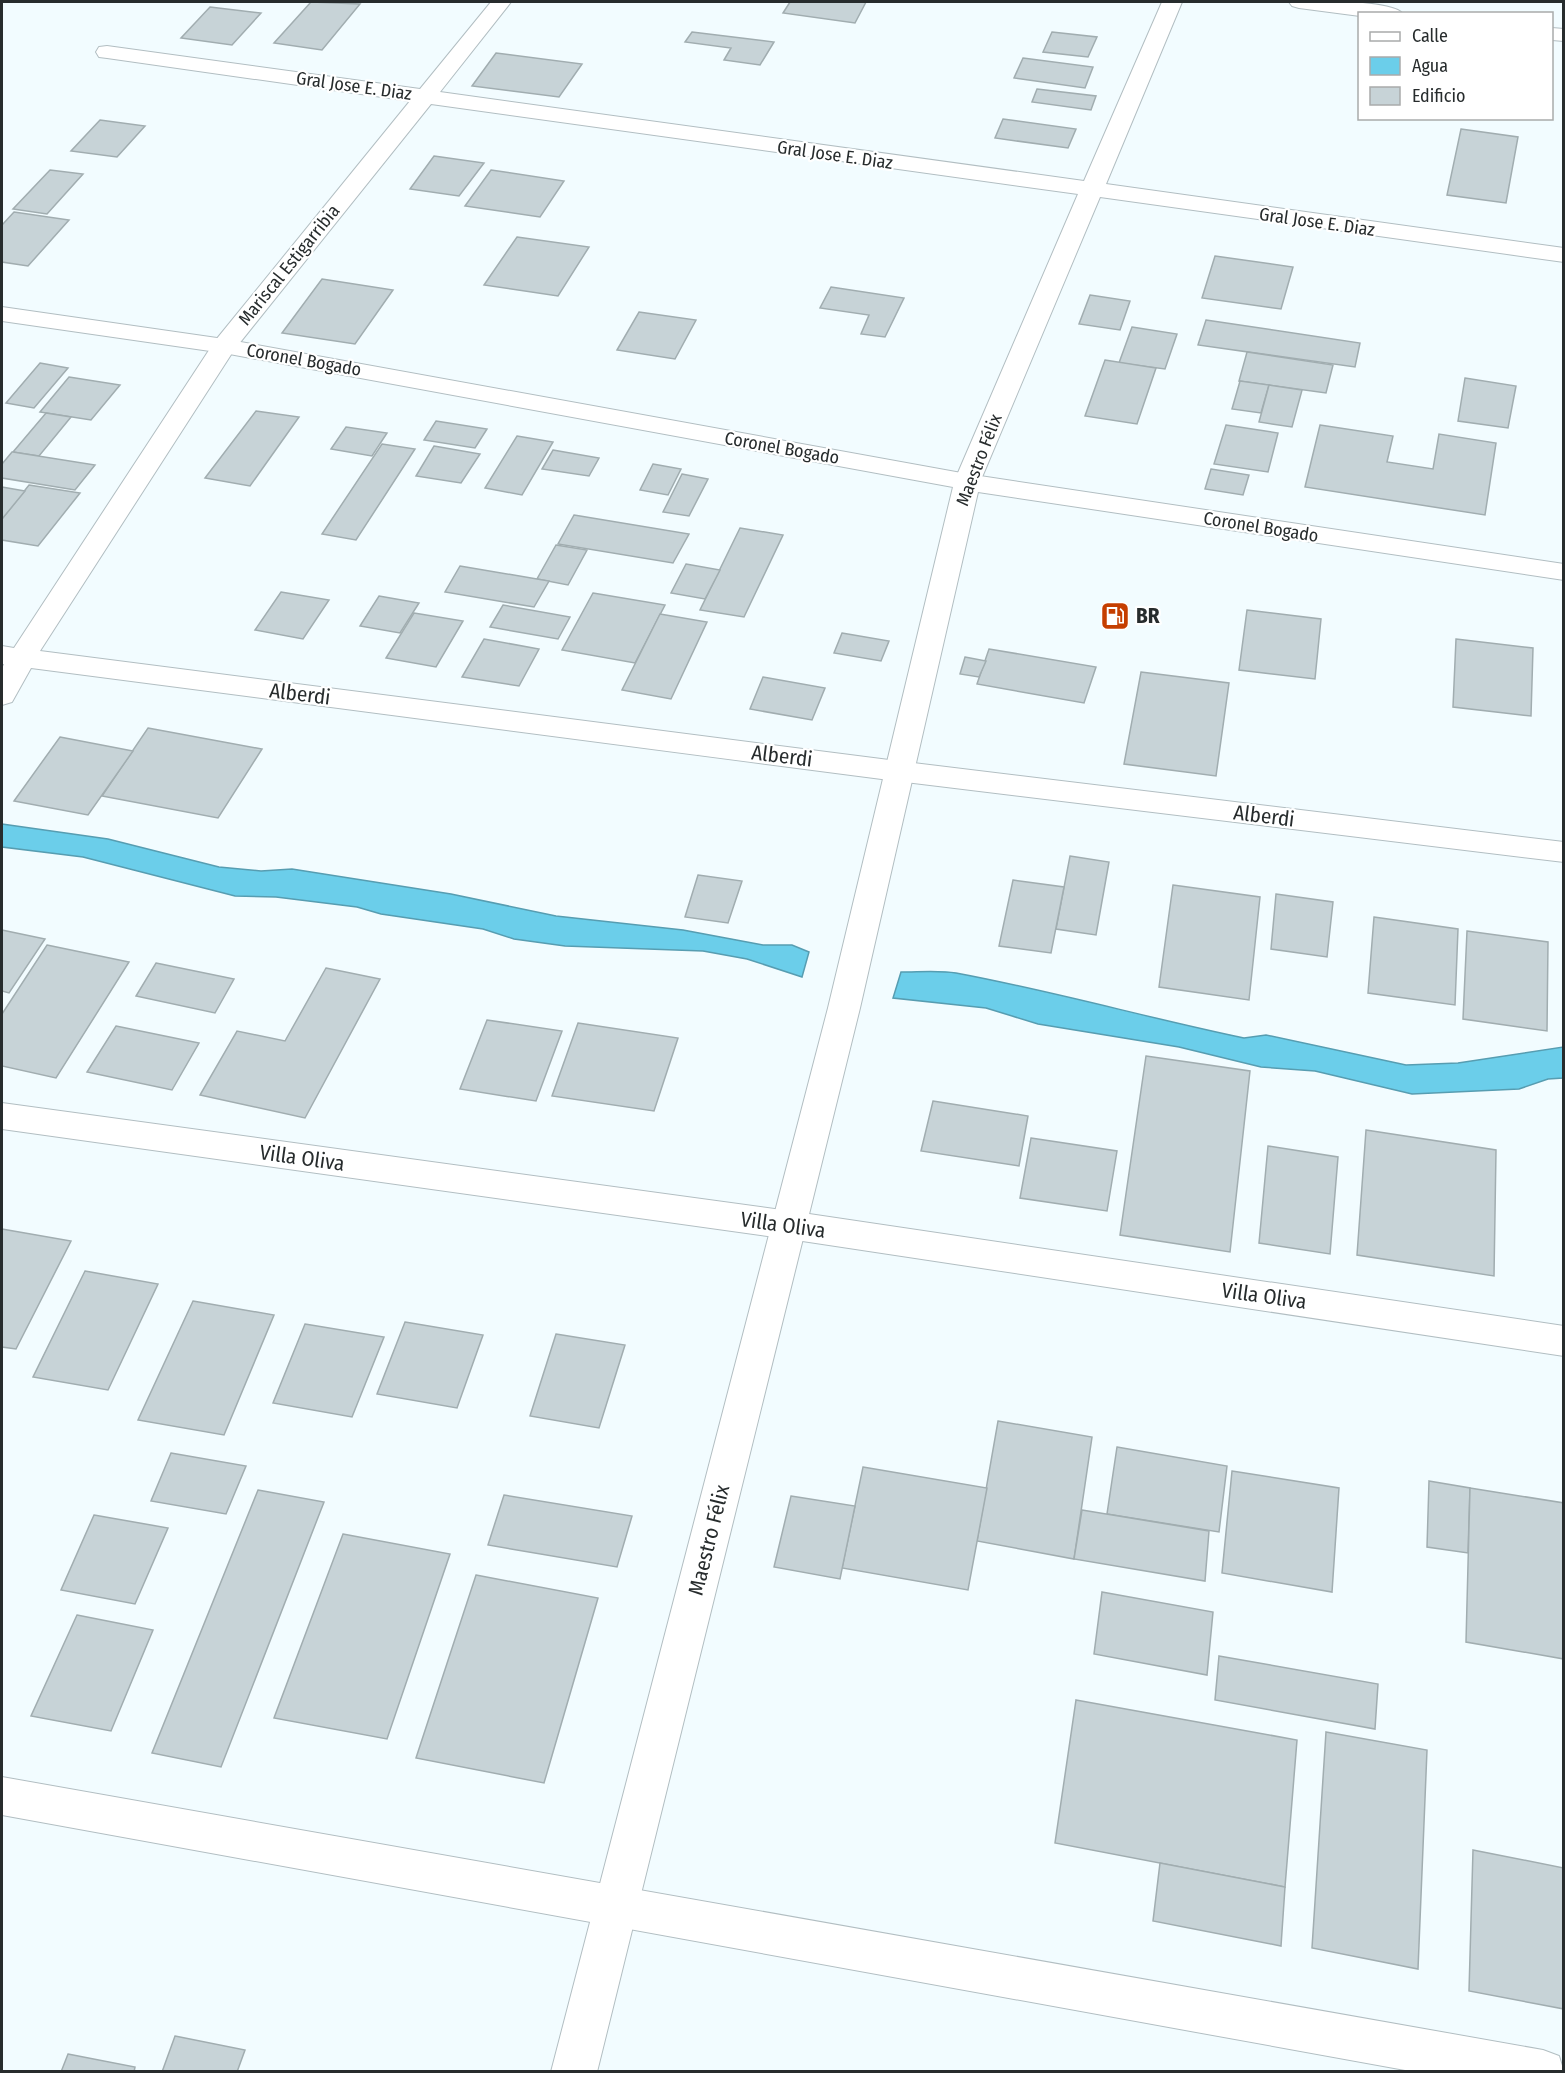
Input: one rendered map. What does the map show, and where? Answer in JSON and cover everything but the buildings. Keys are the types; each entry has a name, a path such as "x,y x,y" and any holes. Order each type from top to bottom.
{"street":[{"name":"Mariscal Estigarribia","path":"2,696 11,657 224,346 501,2"},
{"name":"Maestro Félix","path":"574,2072 844,1008 897,771 966,483 1172,2"},
{"path":"1299,2 1377,12"},
{"name":"Gral Jose E. Diaz","path":"107,52 1563,255"},
{"name":"Coronel Bogado","path":"2,314 224,346 966,483 1563,572"},
{"name":"Alberdi","path":"11,657 897,771 1563,852"},
{"name":"Villa Oliva","path":"2,1116 789,1226 1563,1341"},
{"path":"2,1796 1543,2072"}],"water":[{"path":"2,824 108,839 219,867 261,871 292,869 451,894 556,916 683,930 763,945 792,945 809,952 802,977 747,959 703,951 565,946 514,939 483,929 381,914 357,907 276,897 235,896 83,857 2,847"},
{"path":"901,972 956,973 1244,1038 1266,1035 1406,1065 1458,1063 1563,1047 1563,1078 1548,1079 1519,1089 1412,1094 1315,1071 1261,1067 1179,1047 1038,1024 986,1008 893,998"}],"place":[{"name":"BR","path":"1115,616"}]}
